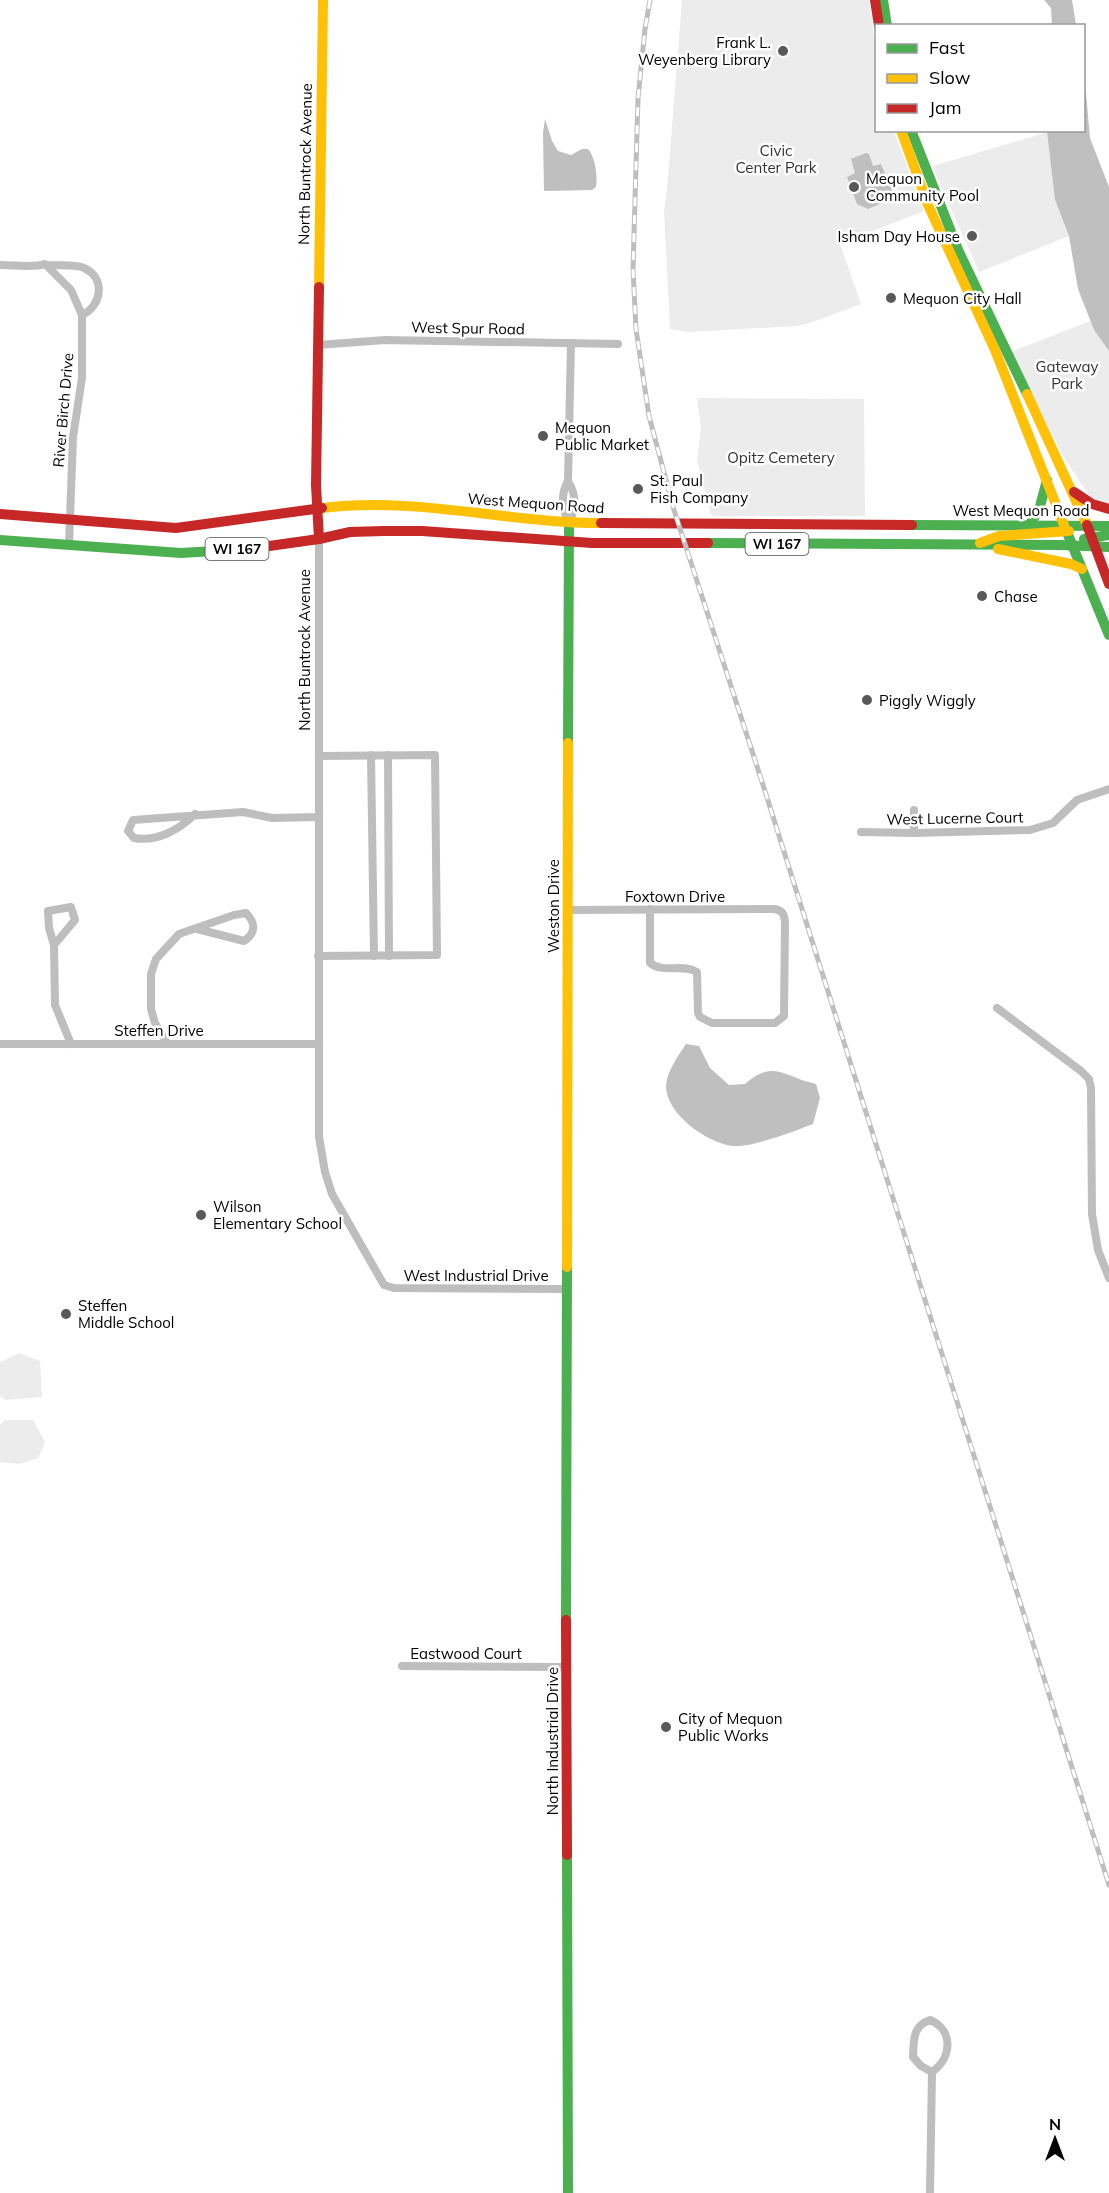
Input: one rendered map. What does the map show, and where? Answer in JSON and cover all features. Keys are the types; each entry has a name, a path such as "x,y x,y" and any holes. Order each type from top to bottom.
{"main road":[{"name":"North Buntrock Avenue","path":"319,539 317,508 318,345 323,0"},
{"path":"875,0 879,24"},
{"path":"883,0 887,24"},
{"path":"902,132 909,156 951,256 984,324 1109,634"},
{"path":"913,132 959,252 1074,492 1109,584"},
{"path":"1029,525 1039,510 1047,480"},
{"path":"1074,492 1092,504 1109,509"},
{"name":"West Mequon Road","path":"0,514 176,528 355,504 402,506 569,523 1029,525 1065,529 1087,525 1109,526"},
{"name":"Weston Drive","path":"567,1289 569,523"},
{"path":"816,523 816,544"},
{"path":"981,545 997,535 1040,535 1065,529"},
{"name":"WI 167","path":"0,540 181,553 244,549 319,539 350,532 384,531 422,531 568,542 981,545 1072,545 1093,542"},
{"path":"1093,542 1109,535"},
{"path":"1093,542 1109,547"},
{"path":"981,545 1005,552 1071,564 1082,569"},
{"name":"North Industrial Drive","path":"567,1289 568,2193"}],"street":[{"path":"0,266 20,264 38,267 45,264 83,267 93,274 98,284 99,295 96,305 82,315"},
{"name":"River Birch Drive","path":"45,264 71,290 82,315 82,378 73,437 69,545"},
{"name":"West Spur Road","path":"318,345 385,340 618,344"},
{"path":"569,523 562,509 565,486 568,481 571,343"},
{"path":"568,481 575,494 575,510 569,523"},
{"name":"North Buntrock Avenue","path":"319,539 319,1137 325,1172 332,1194 384,1285"},
{"path":"371,755 374,956"},
{"path":"388,755 389,956"},
{"path":"318,956 437,955 435,755 320,756"},
{"name":"West Lucerne Court","path":"861,831 914,833 1030,830 1053,823 1077,800 1109,789"},
{"path":"914,810 914,833"},
{"path":"195,814 184,825 147,840 134,838 128,831 133,820 195,814 243,812 272,818 319,817"},
{"path":"54,945 75,920 71,907 48,911 49,928 54,945 55,1005 71,1044"},
{"name":"Foxtown Drive","path":"568,910 650,909 775,909 781,911 785,922 784,1016 775,1023 712,1023 700,1017 697,972 689,969 660,968 650,963 650,909"},
{"path":"167,1043 150,1009 150,975 156,959 179,934 234,915 246,913 253,920 254,929 249,938 244,941 197,929"},
{"path":"997,1008 1089,1079 1092,1214 1098,1250 1109,1278"},
{"name":"Steffen Drive","path":"0,1044 318,1044"},
{"name":"West Industrial Drive","path":"384,1285 394,1288 567,1289"},
{"name":"Eastwood Court","path":"402,1666 567,1666"},
{"path":"930,2019 940,2024 946,2034 946,2053 942,2064 932,2072 921,2066 913,2057 914,2032 922,2022 930,2019"},
{"path":"930,2193 932,2072"}],"green space":[{"name":"Civic Center Park","path":"682,0 869,0 875,44 875,132 896,132 895,134 924,211 840,244 861,304 796,326 689,332 670,329 664,211"},
{"path":"1048,132 1055,200 1069,236 979,272 933,166"},
{"name":"Gateway Park","path":"1090,321 1109,351 1109,506 1090,497 1065,459 1029,392 1011,352"},
{"name":"Opitz Cemetery","path":"697,398 864,399 865,516 711,515 697,460 701,429"},
{"path":"19,1353 40,1361 42,1397 6,1400 0,1396 0,1362"},
{"path":"5,1420 33,1420 45,1442 38,1458 20,1464 0,1462 0,1425"}],"shaded area":[{"path":"1044,0 1072,0 1076,24 1052,24 1051,8"},
{"path":"1085,81 1090,138 1109,187 1109,351 1094,330 1078,289 1069,236 1055,200 1047,132 1085,132"},
{"path":"545,119 558,151 571,155 582,149 588,149 590,152 597,178 596,187 592,190 544,191 543,133"},
{"path":"869,154 873,166 881,164 892,191 887,201 868,209 857,204 847,177 855,173 851,159"},
{"path":"686,1044 699,1046 710,1068 729,1085 745,1084 755,1076 772,1071 816,1084 820,1098 813,1124 741,1146 723,1144 700,1133 673,1107 666,1086 671,1069"}],"railway":[{"path":"650,0 638,98 633,269 636,329 649,416 674,510 764,788 1109,1885"}],"traffic: fast":[{"path":"883,0 887,24"},
{"path":"912,132 959,252 1027,394"},
{"path":"1029,525 1039,510 1047,480"},
{"path":"568,743 569,523"},
{"path":"912,525 1109,526"},
{"path":"1064,525 1109,635"},
{"path":"1084,539 1109,535"},
{"path":"0,540 181,553 248,549"},
{"path":"708,543 1109,547"},
{"path":"566,1620 567,1267"},
{"path":"567,1855 568,2193"}],"traffic: slow":[{"path":"319,287 323,0"},
{"path":"902,132 928,205 995,350 1064,525"},
{"path":"1027,394 1087,525"},
{"path":"322,508 392,505 531,519 601,523"},
{"path":"980,543 999,536 1069,531"},
{"path":"998,549 1071,564 1082,569"},
{"path":"567,1267 568,743"}],"traffic: jam":[{"path":"875,0 879,24"},
{"path":"319,287 316,485 319,539"},
{"path":"1074,492 1092,504 1109,509"},
{"path":"0,514 176,528 322,508"},
{"path":"601,523 912,525"},
{"path":"1087,525 1109,584"},
{"path":"248,549 319,539 350,532 384,531 422,531 592,543 708,543"},
{"path":"566,1620 567,1855"}],"place":[{"name":"Frank L. Weyenberg Library","path":"783,51"},
{"name":"Mequon Community Pool","path":"854,187"},
{"name":"Isham Day House","path":"972,236"},
{"name":"Mequon City Hall","path":"891,298"},
{"name":"Mequon Public Market","path":"543,436"},
{"name":"St. Paul Fish Company","path":"638,489"},
{"name":"Chase","path":"982,596"},
{"name":"Piggly Wiggly","path":"867,700"},
{"name":"Wilson Elementary School","path":"201,1215"},
{"name":"Steffen Middle School","path":"66,1314"},
{"name":"City of Mequon Public Works","path":"666,1727"}]}
